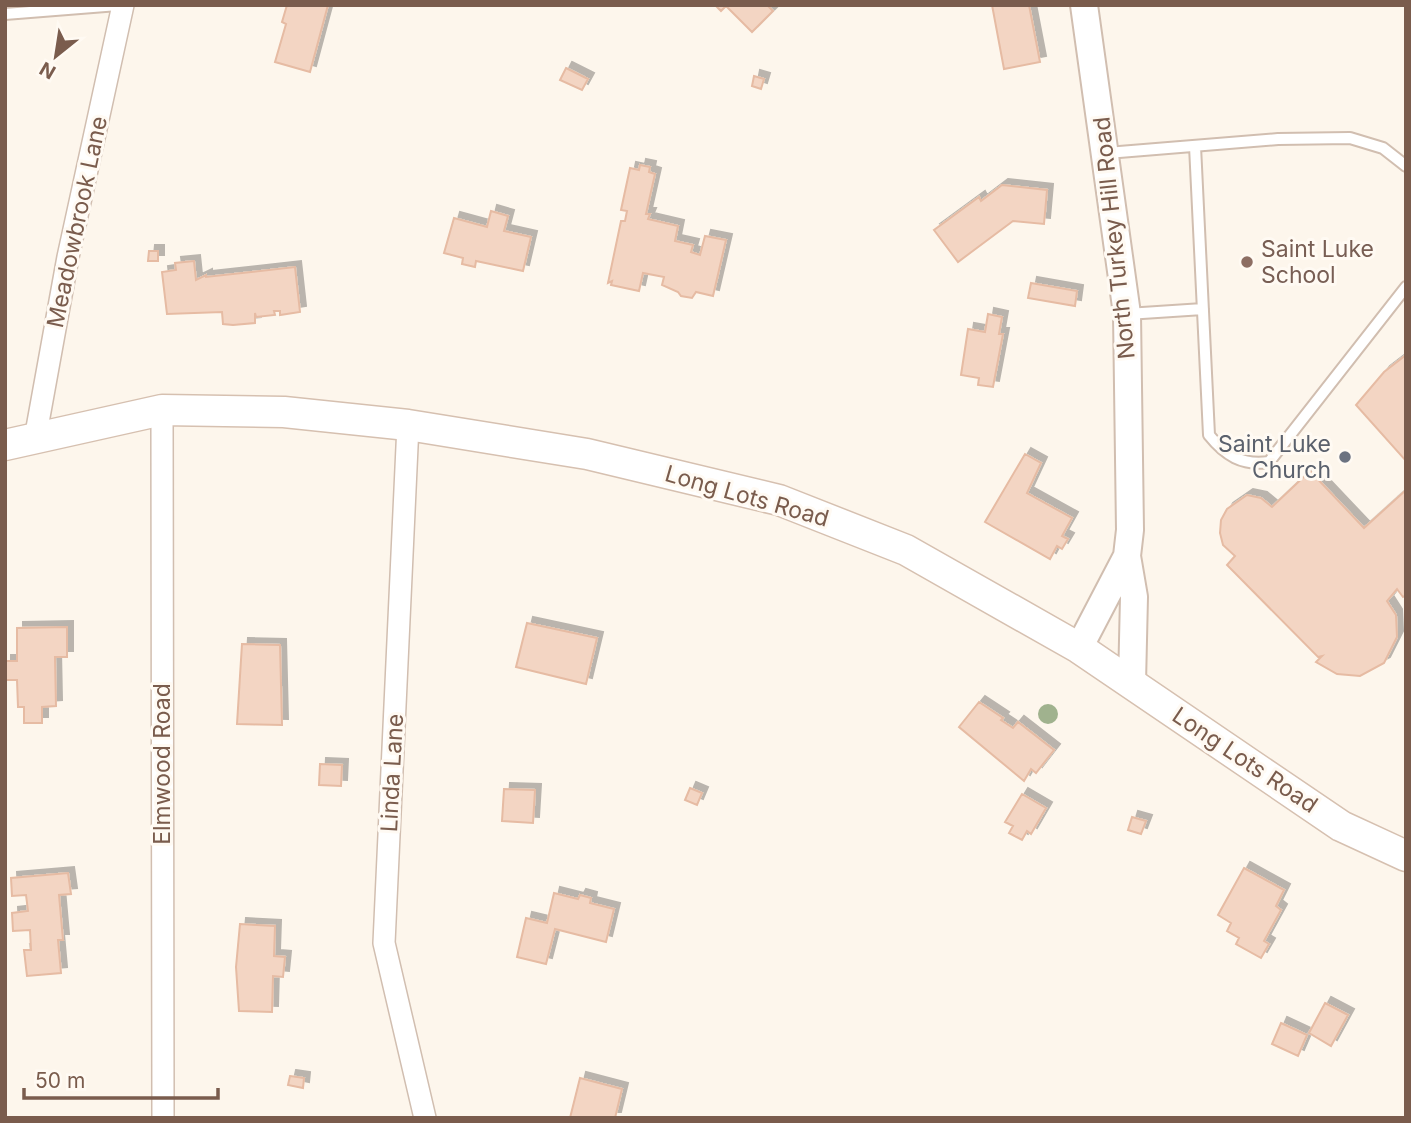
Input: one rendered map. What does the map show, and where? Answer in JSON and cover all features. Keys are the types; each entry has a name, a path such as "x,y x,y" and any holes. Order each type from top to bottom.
{"main road":[{"name":"Long Lots Road","path":"5,445 162,410 284,412 408,425 603,457 779,499 906,550 1079,648 1340,826 1406,856"}],"street":[{"name":"Meadowbrook Lane","path":"35,439 68,257 123,5"},
{"name":"North Turkey Hill Road","path":"1084,5 1107,153 1127,314 1130,530 1127,556 1134,597 1132,683"},
{"name":"Elmwood Road","path":"162,410 163,1118"},
{"name":"Linda Lane","path":"408,425 384,943 425,1118"},
{"name":"North Turkey Hill Road","path":"1079,648 1127,556"}],"lane":[{"path":"5,14 118,5"},
{"path":"1107,153 1350,138 1383,148 1406,166"},
{"path":"1195,146 1209,435 1221,450 1236,459 1254,464 1269,462 1406,288"},
{"path":"1127,314 1203,309"}],"building":[{"path":"287,5 328,5 310,72 275,62 286,24 282,22"},
{"path":"715,5 767,5 773,11 752,32 726,6 721,11"},
{"path":"992,5 1029,5 1040,62 1004,69"},
{"path":"566,68 588,79 582,90 560,80"},
{"path":"754,76 764,79 761,89 752,86"},
{"path":"640,165 650,167 649,172 655,174 646,214 650,214 648,219 678,226 675,241 693,245 691,252 700,255 705,236 726,240 713,296 696,292 692,298 681,296 662,285 664,277 643,273 639,291 611,285 612,281 608,283 621,221 625,221 627,211 621,210 630,168 639,170"},
{"path":"1002,185 1047,190 1044,224 1013,221 958,262 934,230 979,197 981,201"},
{"path":"491,211 508,216 504,231 531,237 523,271 476,261 475,267 462,264 463,258 444,253 454,218 487,227"},
{"path":"149,251 158,251 158,261 148,261"},
{"path":"194,261 196,280 206,275 295,267 300,312 280,315 280,311 274,311 275,315 256,317 255,313 255,323 233,325 223,324 222,312 167,314 162,272 176,270 175,263"},
{"path":"1031,283 1077,291 1075,306 1028,298"},
{"path":"988,314 1002,317 999,334 1003,334 993,387 978,385 979,378 961,375 968,329 985,332"},
{"path":"1406,355 1406,461 1356,405 1384,372"},
{"path":"1025,454 1041,463 1027,493 1072,518 1062,536 1068,539 1062,549 1057,546 1050,559 985,522"},
{"path":"1310,471 1364,528 1406,490 1406,595 1403,597 1397,589 1387,601 1396,615 1397,637 1384,663 1360,676 1337,674 1316,662 1322,656 1318,657 1227,565 1235,556 1223,545 1220,533 1221,520 1227,509 1247,495 1261,498 1272,507"},
{"path":"527,623 597,638 586,684 516,667"},
{"path":"67,627 67,657 55,657 56,706 42,707 42,723 24,723 24,707 18,707 17,680 5,680 5,661 17,661 17,628"},
{"path":"242,644 280,645 282,725 237,724"},
{"path":"979,702 1013,728 1018,722 1054,750 1036,773 1031,769 1024,781 959,727"},
{"path":"320,764 342,765 341,786 319,785"},
{"path":"690,788 702,793 697,805 685,800"},
{"path":"504,789 535,790 533,823 502,821"},
{"path":"1022,794 1046,808 1031,834 1027,831 1022,840 1009,833 1013,826 1005,822"},
{"path":"1132,817 1146,821 1141,834 1128,830"},
{"path":"1244,868 1284,890 1276,906 1281,910 1264,941 1269,944 1261,958 1236,944 1239,938 1227,931 1231,923 1218,915"},
{"path":"68,873 71,894 59,895 63,940 58,940 61,973 27,976 24,950 31,950 30,930 13,931 12,913 28,911 26,895 12,896 11,878"},
{"path":"554,893 578,899 580,895 591,898 590,903 614,909 606,942 555,929 546,964 517,957 526,918 547,923"},
{"path":"240,924 275,926 274,956 285,957 283,977 273,976 272,1012 239,1011 236,967"},
{"path":"1325,1003 1348,1015 1331,1046 1309,1033"},
{"path":"1281,1023 1307,1035 1298,1056 1272,1044"},
{"path":"290,1076 304,1078 303,1088 288,1085"},
{"path":"580,1078 622,1089 615,1118 570,1118"}],"place":[{"name":"Saint Luke School","path":"1247,262"},
{"name":"Saint Luke Church","path":"1345,457"}]}
